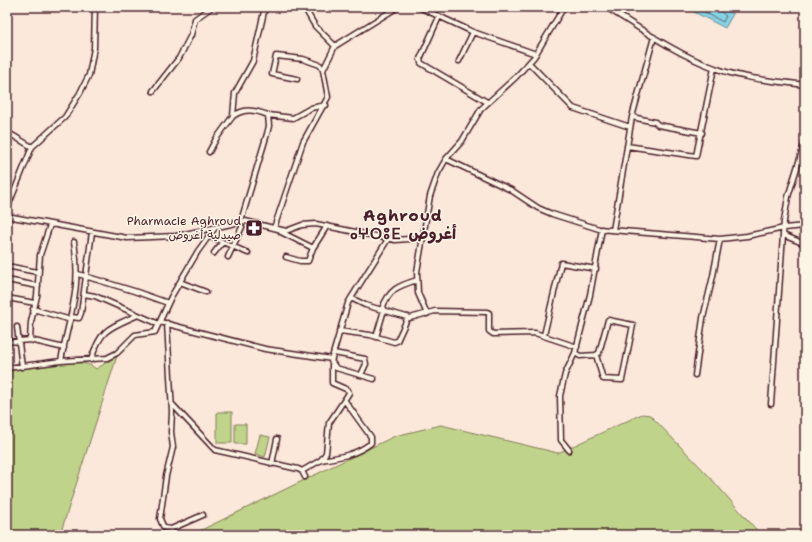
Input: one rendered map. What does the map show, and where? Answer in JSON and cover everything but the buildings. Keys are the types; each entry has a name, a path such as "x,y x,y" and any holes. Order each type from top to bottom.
{"street":[{"path":"7,209 32,147 65,117 85,83 93,58 95,7"},
{"path":"153,91 178,58 191,35 195,19 212,7"},
{"path":"233,116 235,93 253,61 265,7"},
{"path":"304,7 315,26 335,46"},
{"path":"323,70 335,46 398,7"},
{"path":"419,7 473,32 536,54"},
{"path":"427,314 418,293 416,280 433,184 446,159 462,141 481,108 502,90 529,63 564,7"},
{"path":"606,7 654,37 714,68 748,77 805,85"},
{"path":"439,17 420,59 421,63 487,102"},
{"path":"458,61 473,32"},
{"path":"613,230 632,117 654,37"},
{"path":"274,228 306,136 326,105 328,97 323,70 317,63 276,56 272,74 297,80"},
{"path":"529,63 573,108 630,127"},
{"path":"627,146 694,157 697,154 702,133 714,68"},
{"path":"209,152 216,139 233,116 239,112 255,110 268,115 293,118 311,108 326,105"},
{"path":"241,221 267,134 269,126 268,115"},
{"path":"632,117 655,122 658,125 702,133"},
{"path":"7,132 32,147"},
{"path":"771,404 784,228 788,197 805,142"},
{"path":"446,159 511,190 538,208 576,223 602,229 720,239 805,226"},
{"path":"7,216 121,237 148,238 176,236 214,229 241,221 253,222 279,230 313,248"},
{"path":"30,340 33,309 38,286 37,272 40,256 50,224"},
{"path":"279,230 290,231 306,224 327,226 388,239 402,240 423,238"},
{"path":"286,257 300,261 308,260 313,248 327,226"},
{"path":"228,257 242,227"},
{"path":"7,368 60,361 107,358 112,356 135,335 155,332 168,303 180,282 214,229"},
{"path":"569,450 561,440 559,404 565,374 577,347 596,269 602,229"},
{"path":"33,309 71,319 78,319 80,317 92,232"},
{"path":"784,235 805,244"},
{"path":"209,236 248,253"},
{"path":"321,460 328,448 329,423 345,401 349,391 332,383 332,359 345,311 351,298 388,239"},
{"path":"695,375 703,318 720,239"},
{"path":"60,361 71,319 78,274 74,242"},
{"path":"214,252 222,242"},
{"path":"544,335 561,263 596,269"},
{"path":"7,266 37,272"},
{"path":"78,274 168,303"},
{"path":"7,280 38,286"},
{"path":"376,337 386,298 390,293 404,284 416,280"},
{"path":"180,282 206,292"},
{"path":"84,294 95,296 160,323 167,323 265,349 332,359"},
{"path":"7,298 35,303"},
{"path":"351,298 408,317 435,311 487,312 489,313 490,333 526,332 544,335 577,347"},
{"path":"91,360 99,338 112,328 138,315"},
{"path":"340,331 376,337 394,342 397,341 408,317"},
{"path":"575,353 580,356 596,355 599,353 608,320 633,324 622,380 603,379 596,355"},
{"path":"167,323 172,403 171,432 174,447 166,476 160,521 164,528 171,529 203,515"},
{"path":"17,327 22,367"},
{"path":"7,342 30,340 64,348"},
{"path":"334,353 365,360 366,364 361,375"},
{"path":"332,365 374,379"},
{"path":"172,403 215,450 302,471 321,460 352,455 363,450 371,443 371,437 345,401"},
{"path":"272,464 277,439"},
{"path":"302,471 305,477"}],"green space":[{"path":"117,356 60,535 7,535 7,371 67,362 89,365 96,369"},
{"path":"217,412 232,412 232,443 217,443"},
{"path":"642,414 650,415 707,474 761,535 191,535 395,436 441,425 558,453"},
{"path":"235,424 246,424 246,444 235,444"},
{"path":"260,435 270,437 265,457 255,454"}],"water":[{"path":"694,7 720,7 733,14 725,28 692,11"}],"place":[{"name":"Pharmacie Aghroud صيدلية أغروض","path":"254,228"}],"district":[{"name":"Aghroud ⴰⵖⵔⵓⴹ أغروض","path":"403,224"}]}
